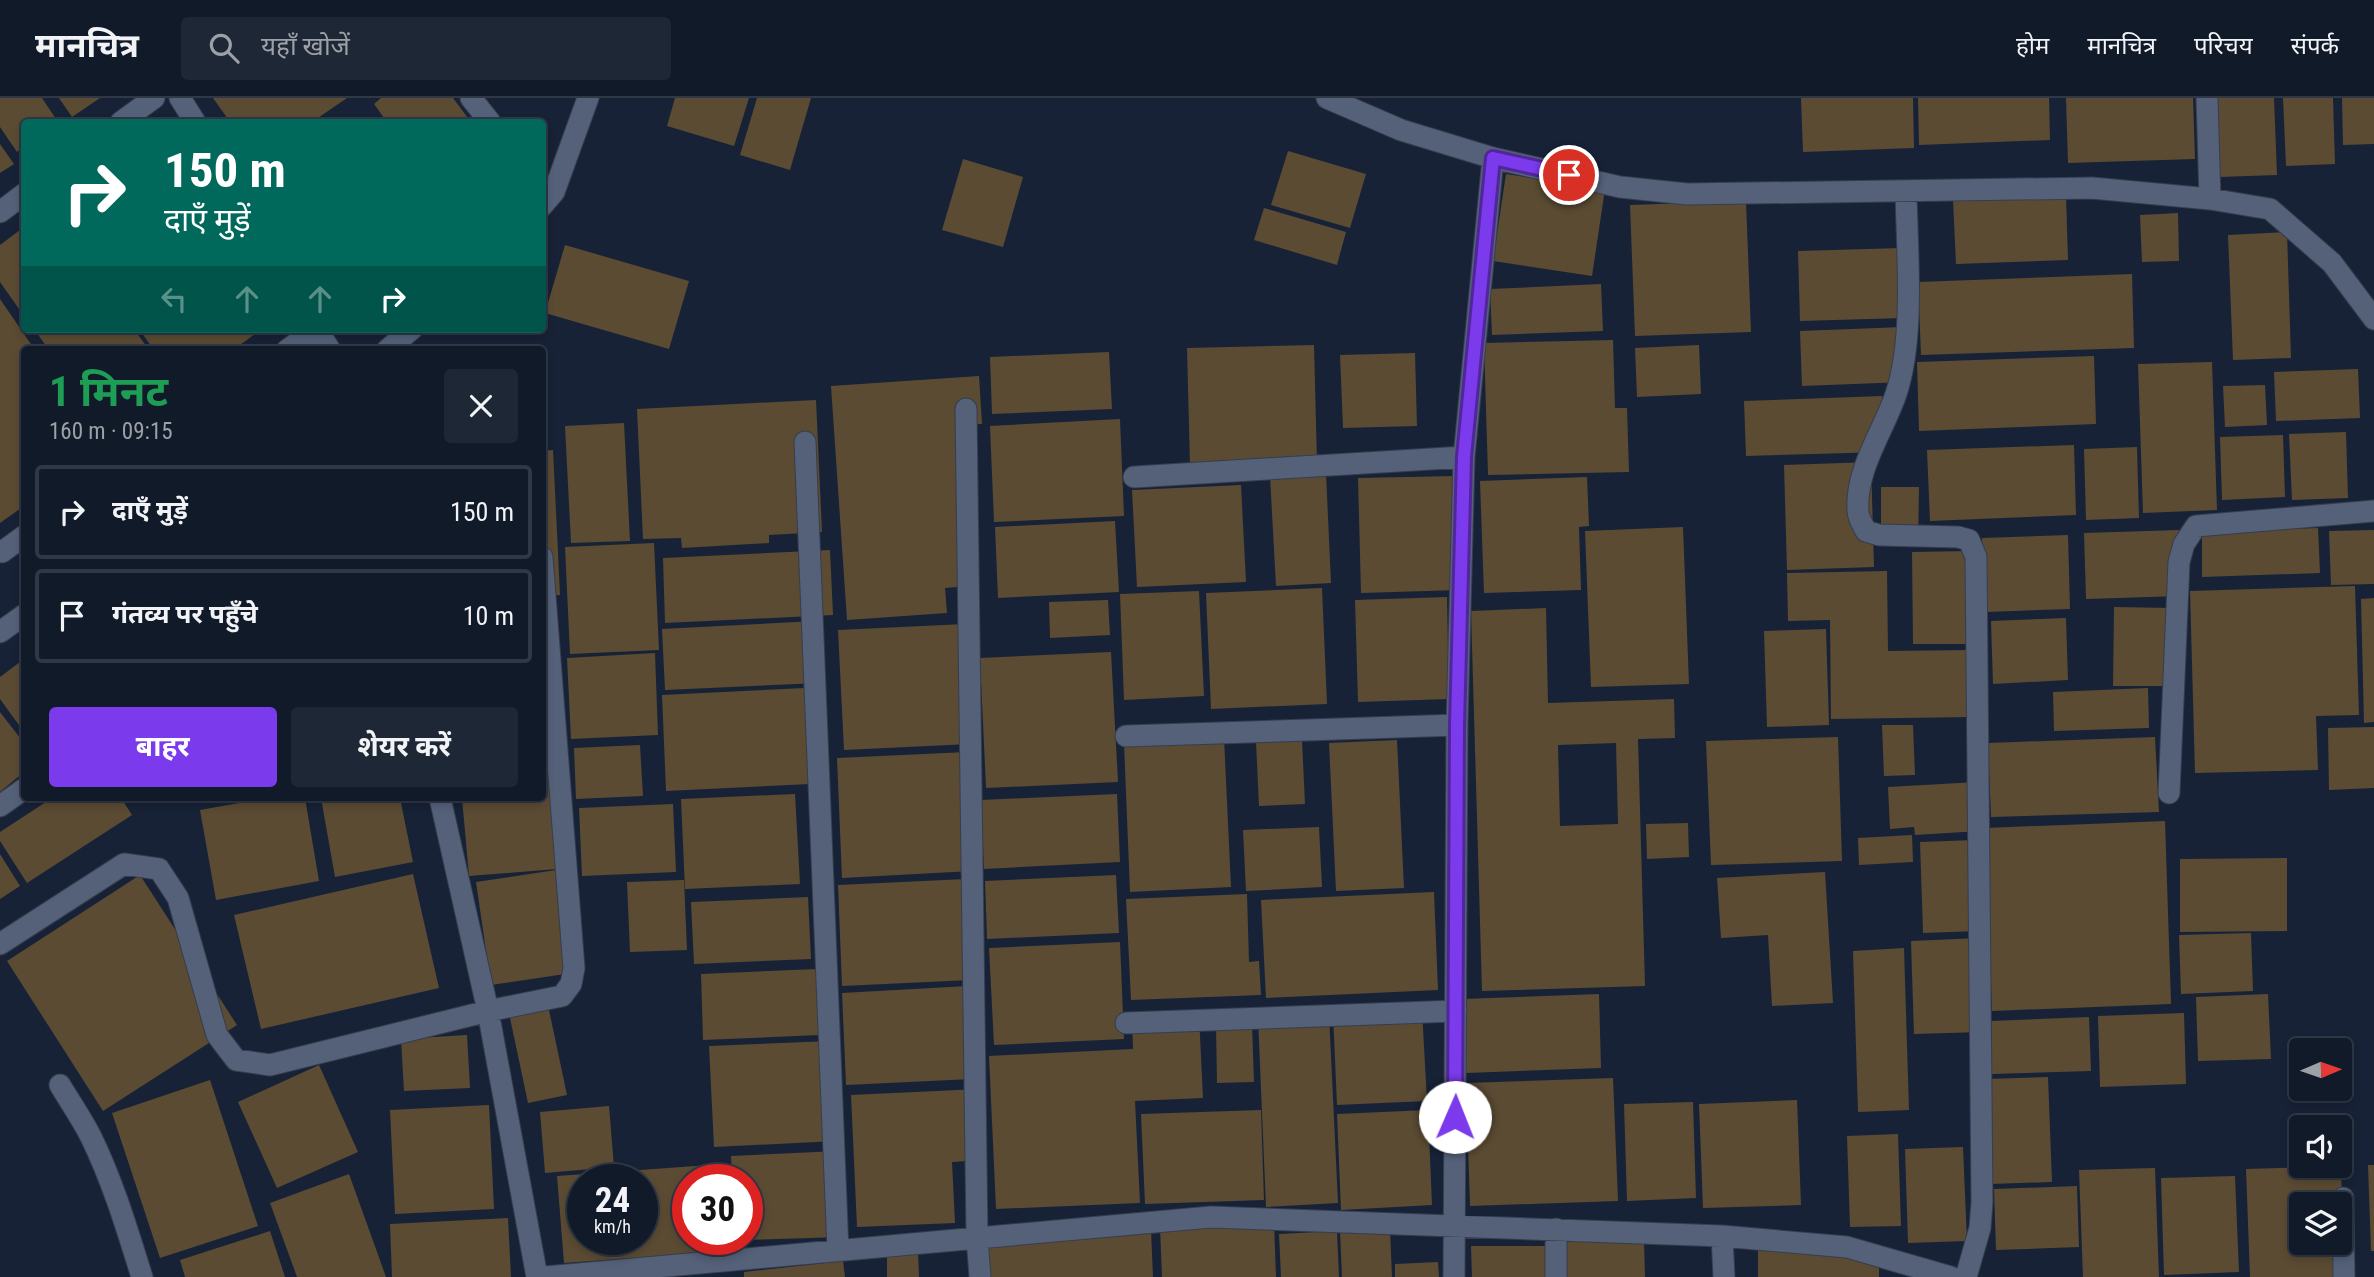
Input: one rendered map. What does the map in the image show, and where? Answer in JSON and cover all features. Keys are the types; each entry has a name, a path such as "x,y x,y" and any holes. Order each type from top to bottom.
{"street":[{"path":"125,119 154,98"},
{"path":"180,98 193,119"},
{"path":"471,98 488,119"},
{"path":"546,193 588,98"},
{"path":"1327,98 1401,130 1493,158 1620,187 1686,194 2092,188 2270,209 2332,263 2374,319"},
{"path":"2207,98 2210,200"},
{"path":"1454,1277 1457,725 1464,457 1493,158"},
{"path":"1906,191 1907,328 1904,364 1896,394 1859,483 1858,514 1866,531 1880,535 1958,537 1969,540 1976,557 1982,1202 1980,1228 1966,1277"},
{"path":"0,212 21,196"},
{"path":"293,346 311,333"},
{"path":"392,346 407,333"},
{"path":"966,409 980,1277"},
{"path":"805,442 838,1250"},
{"path":"1134,477 1464,457"},
{"path":"2169,793 2179,562 2185,544 2196,526 2374,511"},
{"path":"2,552 21,538"},
{"path":"0,944 124,864 159,869 178,898 217,1035 236,1060 270,1065 488,1011 562,996 571,984 574,968 546,609"},
{"path":"0,632 21,617"},
{"path":"1126,736 1457,725"},
{"path":"0,806 21,791"},
{"path":"441,801 488,1011 537,1277"},
{"path":"1126,1023 1456,1011"},
{"path":"60,1085 89,1133 103,1164 119,1203 142,1277"},
{"path":"545,1277 1211,1217 1722,1236 1847,1247 1951,1277"},
{"path":"1556,1229 1556,1277"},
{"path":"1722,1236 1724,1277"},
{"path":"2344,1255 2344,1277"}],"building":[{"path":"0,98 42,98 56,119 21,119 21,149 17,152 0,127"},
{"path":"59,98 100,98 72,117"},
{"path":"213,98 347,98 316,119 228,119"},
{"path":"381,98 453,98 469,119 385,119 374,104"},
{"path":"675,98 749,98 734,146 667,126"},
{"path":"757,98 811,98 790,170 740,155"},
{"path":"1801,98 1913,98 1914,148 1803,152"},
{"path":"1918,98 2049,98 2050,140 1919,145"},
{"path":"2066,98 2193,98 2195,159 2068,163"},
{"path":"2217,98 2274,98 2277,175 2219,177"},
{"path":"2283,98 2333,98 2335,164 2286,166"},
{"path":"2342,98 2374,98 2374,144 2343,145"},
{"path":"0,144 14,164 0,173"},
{"path":"1288,151 1366,174 1350,228 1271,205"},
{"path":"963,159 1023,177 1003,247 942,230"},
{"path":"1506,174 1605,189 1592,276 1493,261"},
{"path":"2066,196 2068,260 1956,264 1953,200"},
{"path":"1746,201 1751,332 1635,336 1630,205"},
{"path":"1264,208 1346,232 1337,265 1254,240"},
{"path":"2178,213 2179,261 2142,262 2140,215"},
{"path":"21,229 21,312 0,282 0,245"},
{"path":"2287,232 2291,358 2233,360 2228,235"},
{"path":"565,245 689,281 669,349 546,313"},
{"path":"1902,248 1904,318 1800,321 1798,251"},
{"path":"2132,274 2134,348 1921,355 1918,282"},
{"path":"1601,284 1603,331 1492,335 1490,289"},
{"path":"0,299 32,346 21,346 21,508 0,523"},
{"path":"1903,327 1905,382 1802,386 1800,331"},
{"path":"37,333 137,333 146,346 46,346"},
{"path":"142,333 256,333 239,346 151,346"},
{"path":"1613,340 1615,408 1627,408 1629,472 1488,475 1484,343"},
{"path":"1314,345 1317,463 1190,466 1187,348"},
{"path":"1699,345 1701,394 1637,397 1635,348"},
{"path":"1109,352 1112,409 992,414 990,357"},
{"path":"1415,353 1417,426 1343,428 1340,355"},
{"path":"2094,356 2096,424 1919,431 1917,362"},
{"path":"2212,362 2217,510 2143,513 2138,364"},
{"path":"2358,369 2360,418 2276,421 2274,372"},
{"path":"979,376 982,424 968,424 979,585 945,588 947,613 847,620 831,386"},
{"path":"2265,385 2267,425 2225,427 2223,386"},
{"path":"1882,396 1884,452 1746,456 1744,401"},
{"path":"816,400 822,532 769,535 769,543 682,548 681,538 643,539 637,409"},
{"path":"1120,419 1124,516 994,522 990,426"},
{"path":"624,423 630,541 571,543 565,426"},
{"path":"2346,432 2348,498 2292,500 2289,434"},
{"path":"2283,435 2285,497 2222,500 2220,437"},
{"path":"2074,445 2076,515 1930,521 1927,450"},
{"path":"2137,447 2139,518 2086,520 2084,449"},
{"path":"553,450 560,595 546,596 546,451"},
{"path":"1871,462 1874,567 1787,570 1784,465"},
{"path":"1326,473 1331,583 1276,586 1270,476"},
{"path":"1456,476 1460,590 1361,593 1358,478"},
{"path":"1587,477 1589,526 1579,527 1581,590 1484,593 1480,481"},
{"path":"1241,485 1246,582 1137,587 1132,490"},
{"path":"1881,487 1919,487 1918,546 1881,546"},
{"path":"1115,521 1119,592 998,598 995,527"},
{"path":"1683,527 1689,684 1591,687 1585,531"},
{"path":"2318,528 2320,573 2202,577 2202,532"},
{"path":"2179,530 2181,596 2086,599 2084,533"},
{"path":"2374,530 2374,584 2331,585 2329,531"},
{"path":"2068,535 2070,609 1985,612 1982,538"},
{"path":"654,543 659,650 570,654 565,547"},
{"path":"830,550 833,615 665,623 663,558"},
{"path":"1969,551 1970,644 1913,644 1912,552"},
{"path":"1887,571 1888,651 1971,650 1972,717 1831,719 1830,620 1788,621 1787,573"},
{"path":"2355,586 2359,715 2316,716 2318,770 2195,773 2190,591"},
{"path":"1322,588 1327,704 1211,709 1206,593"},
{"path":"1199,591 1204,696 1124,700 1120,594"},
{"path":"1447,597 1449,699 1358,702 1355,600"},
{"path":"2374,598 2374,722 2364,723 2361,599"},
{"path":"1108,600 1110,635 1050,638 1049,602"},
{"path":"2114,607 2173,608 2173,686 2113,686"},
{"path":"1546,608 1548,703 1674,699 1675,738 1638,739 1645,986 1482,991 1471,611","holes":["1616,743 1618,824 1560,826 1558,745"]},
{"path":"2066,618 2068,680 1993,684 1991,621"},
{"path":"816,621 819,683 665,690 662,629"},
{"path":"965,624 970,744 844,750 838,630"},
{"path":"1826,629 1829,725 1767,727 1764,631"},
{"path":"1111,652 1118,782 986,788 980,658"},
{"path":"655,653 658,735 571,739 567,658"},
{"path":"21,661 21,728 0,699 0,677"},
{"path":"805,688 810,784 666,791 662,695"},
{"path":"2148,688 2149,728 2054,731 2053,692"},
{"path":"0,712 21,739 21,774 0,792"},
{"path":"1882,725 1913,725 1915,775 1884,776"},
{"path":"2374,727 2374,788 2329,790 2328,728"},
{"path":"1838,737 1842,861 1711,865 1706,741"},
{"path":"2155,737 2159,812 1991,817 1988,743"},
{"path":"1224,738 1231,887 1130,892 1124,743"},
{"path":"1302,740 1305,804 1259,806 1256,742"},
{"path":"1397,740 1404,888 1336,891 1329,743"},
{"path":"640,745 643,796 576,799 574,748"},
{"path":"564,750 566,779 546,780 546,751"},
{"path":"967,752 972,871 842,878 837,758"},
{"path":"1977,782 1980,831 1915,835 1914,827 1890,829 1888,787"},
{"path":"562,783 569,868 469,876 462,801 546,801 546,784"},
{"path":"795,794 800,884 685,889 681,799"},
{"path":"1117,794 1120,862 984,869 981,800"},
{"path":"47,801 123,801 132,815 27,883 0,841 0,832"},
{"path":"250,801 306,801 319,881 216,900 200,810"},
{"path":"322,801 401,801 413,862 335,877"},
{"path":"673,804 676,872 582,876 579,808"},
{"path":"2165,821 2171,1004 1992,1011 1985,828"},
{"path":"1688,823 1689,857 1647,859 1646,824"},
{"path":"1319,827 1322,887 1246,891 1243,830"},
{"path":"1912,835 1913,862 1859,865 1858,838"},
{"path":"1975,840 1978,931 1923,933 1920,842"},
{"path":"0,854 20,886 0,899"},
{"path":"2287,858 2287,931 2180,932 2180,859"},
{"path":"556,870 572,973 491,985 476,882"},
{"path":"1825,872 1833,1003 1772,1006 1768,935 1721,938 1717,878"},
{"path":"413,874 439,988 261,1029 234,915"},
{"path":"140,875 237,1025 103,1111 7,961"},
{"path":"1116,875 1119,933 987,939 985,881"},
{"path":"966,879 970,980 842,986 838,885"},
{"path":"684,880 687,950 630,952 627,882"},
{"path":"1434,892 1438,990 1266,998 1261,900"},
{"path":"1247,894 1249,962 1259,961 1261,995 1131,1000 1126,899"},
{"path":"808,897 811,959 694,964 691,902"},
{"path":"2251,933 2253,991 2181,994 2179,935"},
{"path":"1979,938 1982,1032 1914,1034 1911,941"},
{"path":"1120,942 1124,1039 994,1045 989,948"},
{"path":"1904,948 1909,1110 1858,1112 1853,951"},
{"path":"817,969 820,1035 703,1040 701,974"},
{"path":"968,986 972,1079 846,1085 842,993"},
{"path":"545,991 567,1095 528,1103 506,999"},
{"path":"1599,994 1601,1068 1466,1073 1463,999"},
{"path":"2268,994 2271,1059 2198,1061 2196,997"},
{"path":"1422,1010 1427,1101 1337,1105 1333,1014"},
{"path":"2184,1013 2186,1084 2100,1087 2098,1016"},
{"path":"1329,1014 1338,1203 1266,1207 1258,1018"},
{"path":"1199,1015 1203,1098 1135,1101 1140,1203 996,1209 989,1056 1133,1049 1132,1018"},
{"path":"2089,1017 2091,1071 1992,1074 1991,1021"},
{"path":"1252,1024 1254,1082 1217,1083 1216,1025"},
{"path":"467,1035 470,1088 404,1091 401,1039"},
{"path":"831,1041 836,1141 714,1147 709,1046"},
{"path":"319,1065 358,1152 277,1188 238,1102"},
{"path":"2048,1077 2052,1182 1990,1184 1986,1079"},
{"path":"1613,1078 1618,1201 1470,1206 1466,1083"},
{"path":"210,1080 258,1226 160,1258 112,1113"},
{"path":"979,1089 982,1160 952,1162 955,1223 857,1227 851,1095"},
{"path":"1797,1100 1801,1205 1703,1208 1699,1104"},
{"path":"1693,1102 1696,1198 1627,1201 1624,1104"},
{"path":"489,1105 494,1209 395,1214 390,1110"},
{"path":"609,1106 614,1164 567,1164 567,1171 545,1173 540,1112"},
{"path":"1261,1110 1264,1200 1145,1204 1141,1114"},
{"path":"1428,1110 1432,1205 1341,1210 1337,1114"},
{"path":"1898,1134 1901,1226 1850,1227 1847,1136"},
{"path":"1963,1147 1967,1241 1908,1243 1905,1149"},
{"path":"837,1151 841,1237 763,1239 763,1164 731,1164 731,1156"},
{"path":"2368,1165 2374,1165 2374,1251 2371,1251"},
{"path":"672,1168 672,1255 675,1255 564,1263 557,1176 567,1175 567,1255 658,1255 658,1169"},
{"path":"2155,1168 2159,1277 2083,1277 2079,1170"},
{"path":"2289,1168 2289,1178 2341,1178 2342,1192 2289,1192 2289,1255 2343,1255 2344,1277 2250,1277 2246,1169"},
{"path":"349,1174 386,1277 297,1277 270,1203"},
{"path":"2235,1176 2239,1272 2164,1275 2161,1178"},
{"path":"2077,1186 2079,1247 1996,1250 1994,1189"},
{"path":"508,1218 511,1277 392,1277 390,1224"},
{"path":"1274,1222 1276,1277 1162,1277 1160,1227"},
{"path":"1390,1229 1392,1277 1342,1277 1340,1231"},
{"path":"1151,1230 1153,1277 981,1277 980,1236"},
{"path":"270,1231 285,1277 185,1277 180,1260"},
{"path":"1337,1231 1339,1277 1281,1277 1279,1234"},
{"path":"1644,1241 1645,1277 1559,1277 1559,1242"},
{"path":"1471,1246 1549,1246 1549,1277 1472,1277"},
{"path":"1758,1249 1879,1249 1879,1277 1758,1277"},
{"path":"918,1250 919,1277 887,1277 887,1251"},
{"path":"843,1261 845,1277 744,1277 744,1272"},
{"path":"1438,1262 1439,1277 1395,1277 1395,1264"}],"route":[{"path":"1455,1117 1457,725 1464,457 1493,158 1569,175"}]}
